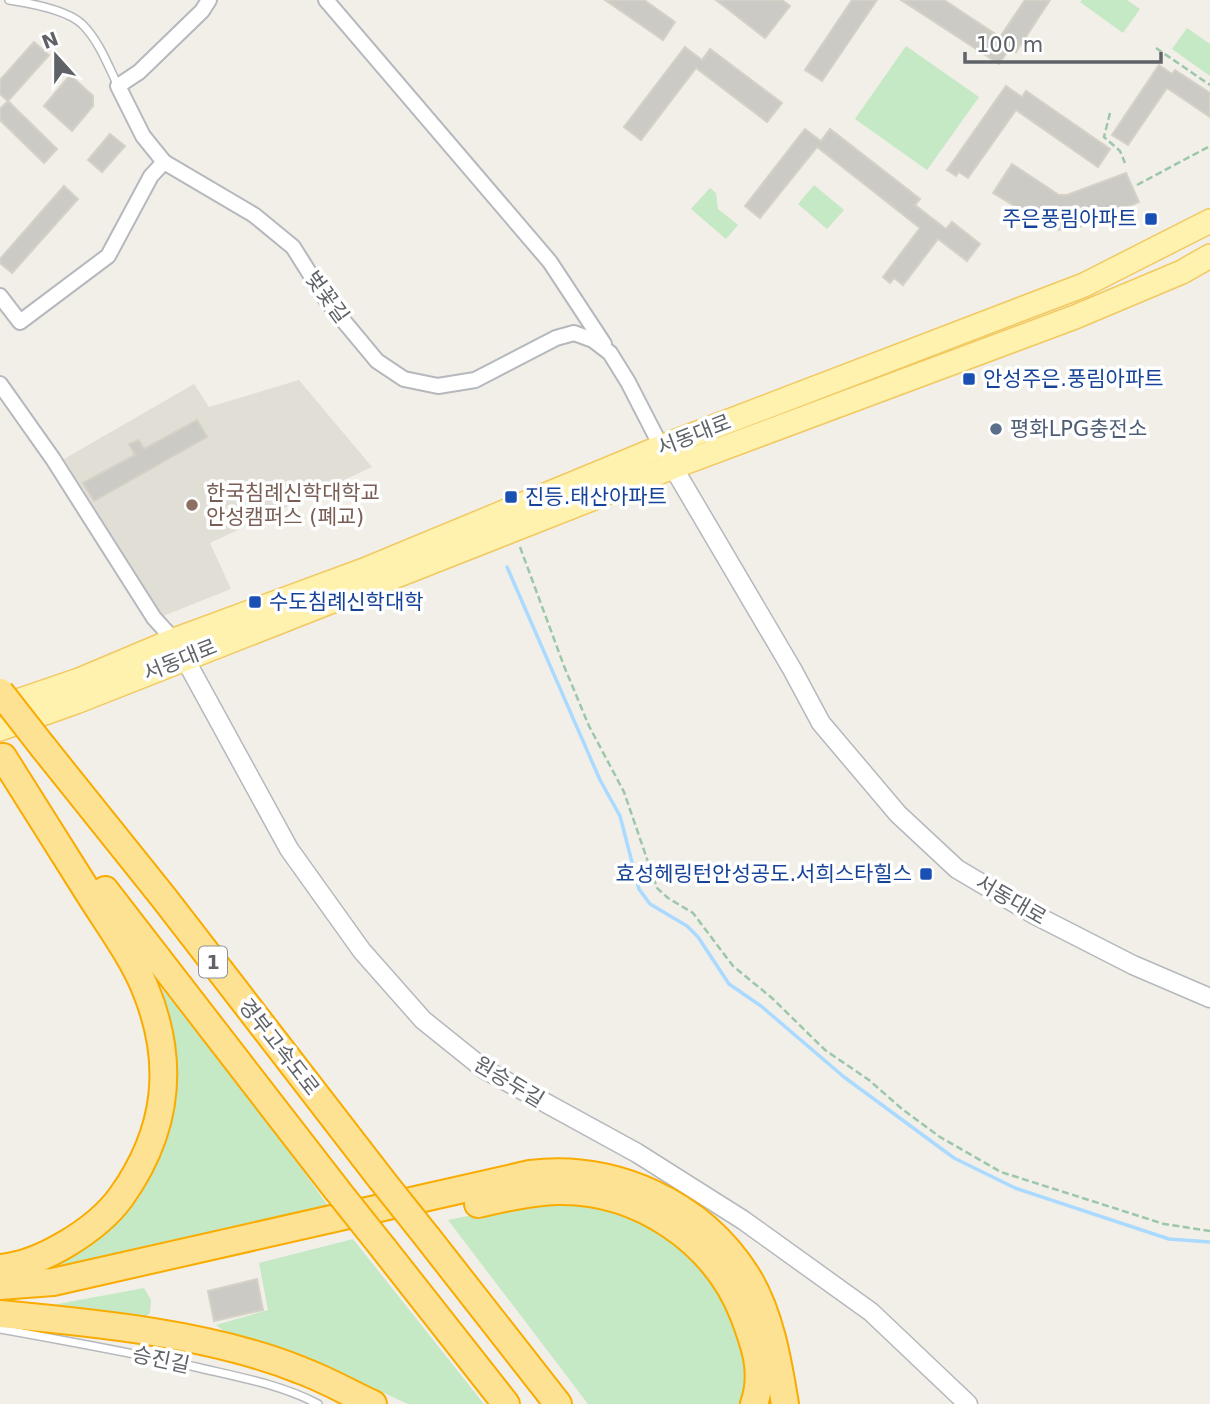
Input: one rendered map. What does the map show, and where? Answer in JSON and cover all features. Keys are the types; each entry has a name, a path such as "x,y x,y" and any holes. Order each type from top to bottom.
{"highway":[{"name":"경부고속도로","path":"0,692 558,1404"},
{"name":"경부고속도로","path":"1,756 506,1404"},
{"path":"0,1268 31,1261 54,1251 114,1208 138,1173 152,1144 162,1107 165,1077 160,1033 144,986 1,756"},
{"path":"0,1286 53,1282 530,1174 557,1171 593,1174 634,1185 673,1204 702,1224 724,1245 748,1277 764,1312 785,1404"},
{"path":"0,1301 27,1300 498,1199 538,1193 577,1193 620,1201 656,1216 686,1236 723,1275 740,1307 755,1346 759,1383 754,1404"},
{"path":"481,1304 578,1404"},
{"path":"0,1314 84,1322 172,1336 239,1351 300,1369 373,1404"}],"main road":[{"name":"서동대로","path":"179,648 514,531 667,457 1084,285 1210,221"},
{"name":"서동대로","path":"2,723 76,702 179,648 364,570 667,457 1075,317 1182,272 1210,256"}],"street":[{"path":"0,296 20,322 108,256 151,176 164,162 143,135 117,86 139,72 202,11 209,0"},
{"path":"326,0 550,262 610,353"},
{"name":"벚꽃길","path":"164,162 254,215 293,247 327,301 377,361 404,379 438,386 475,380 556,338 574,333 593,340 610,353 667,457"},
{"name":"서동대로","path":"0,384 53,459 154,618 179,648"},
{"name":"서동대로","path":"667,457 821,723 898,814 957,869 1035,915 1133,965 1210,998"},
{"name":"원승두길","path":"179,648 289,849 362,951 423,1020 484,1069 637,1153 743,1220 871,1312 968,1404"}],"lane":[{"path":"9,0 38,4 80,23 100,48 117,86"},
{"name":"승진길","path":"0,1329 237,1376 302,1396 317,1404"}],"path":[{"path":"1156,48 1210,85"},
{"path":"1110,113 1104,137 1120,151 1125,163"},
{"path":"1137,185 1210,146"},
{"path":"514,531 589,726 624,792 657,888 693,913 733,966 772,998 825,1050 869,1080 940,1137 1001,1172 1164,1224 1210,1231"}],"shaded area":[{"name":"한국침례신학대학교 안성캠퍼스 (폐교)","path":"299,380 372,467 210,543 231,589 163,616 64,459 194,384 209,407"}],"green space":[{"path":"1127,0 1140,9 1123,33 1080,2"},
{"path":"1187,28 1210,44 1210,76 1172,49"},
{"path":"906,46 979,97 927,170 855,119"},
{"path":"814,185 844,210 827,229 798,204"},
{"path":"710,188 716,193 718,209 738,225 726,239 691,209"},
{"path":"162,989 259,1109 331,1210 29,1274 130,1204 161,1154 171,1117 177,1068"},
{"path":"552,1199 591,1202 646,1220 704,1265 749,1354 744,1404 588,1404 448,1220"},
{"path":"353,1239 484,1404 408,1404 321,1364 230,1336 216,1325 268,1310 259,1263"},
{"path":"144,1288 151,1300 150,1313 144,1318 31,1309"}],"building":[{"path":"605,0 644,0 675,22 663,40"},
{"path":"716,0 782,0 790,6 765,38"},
{"path":"852,0 877,0 822,81 805,70"},
{"path":"901,0 944,0 1000,37 1025,0 1050,0 1016,52 1010,48 999,64"},
{"path":"34,42 49,55 8,101 0,94 0,80"},
{"path":"685,47 702,60 710,49 782,103 767,122 696,68 641,140 624,127"},
{"path":"1159,65 1172,74 1175,70 1210,93 1210,117 1167,88 1128,145 1112,135"},
{"path":"70,75 93,96 93,106 72,131 44,106"},
{"path":"1006,86 1022,97 1026,91 1110,149 1098,167 1016,110 968,178 959,172 956,176 947,170"},
{"path":"8,101 57,149 44,163 0,120 0,109"},
{"path":"805,129 821,141 830,129 920,199 915,205 946,229 952,222 980,244 967,261 938,239 903,285 894,278 890,283 883,277 920,228 817,147 760,218 745,206"},
{"path":"110,134 125,146 102,172 88,160"},
{"path":"1012,164 1059,195 1067,195 1126,173 1139,202 1072,230 1060,230 1048,226 993,193"},
{"path":"64,186 78,199 12,273 0,263 0,259"},
{"path":"197,420 207,437 94,501 83,483 135,455 129,444 139,440 144,449"},
{"path":"257,1279 263,1310 214,1321 208,1291"}],"waterway":[{"path":"507,567 600,780 620,816 639,889 650,904 687,926 698,937 729,984 761,1006 844,1077 954,1158 1015,1188 1169,1239 1210,1242"}],"place":[{"name":"주은풍림아파트","path":"1151,219"},
{"name":"안성주은.풍림아파트","path":"969,379"},
{"name":"평화LPG충전소","path":"996,429"},
{"name":"진등.태산아파트","path":"511,497"},
{"name":"한국침례신학대학교 안성캠퍼스 (폐교)","path":"192,505"},
{"name":"수도침례신학대학","path":"255,602"},
{"name":"효성헤링턴안성공도.서희스타힐스","path":"926,874"}]}
